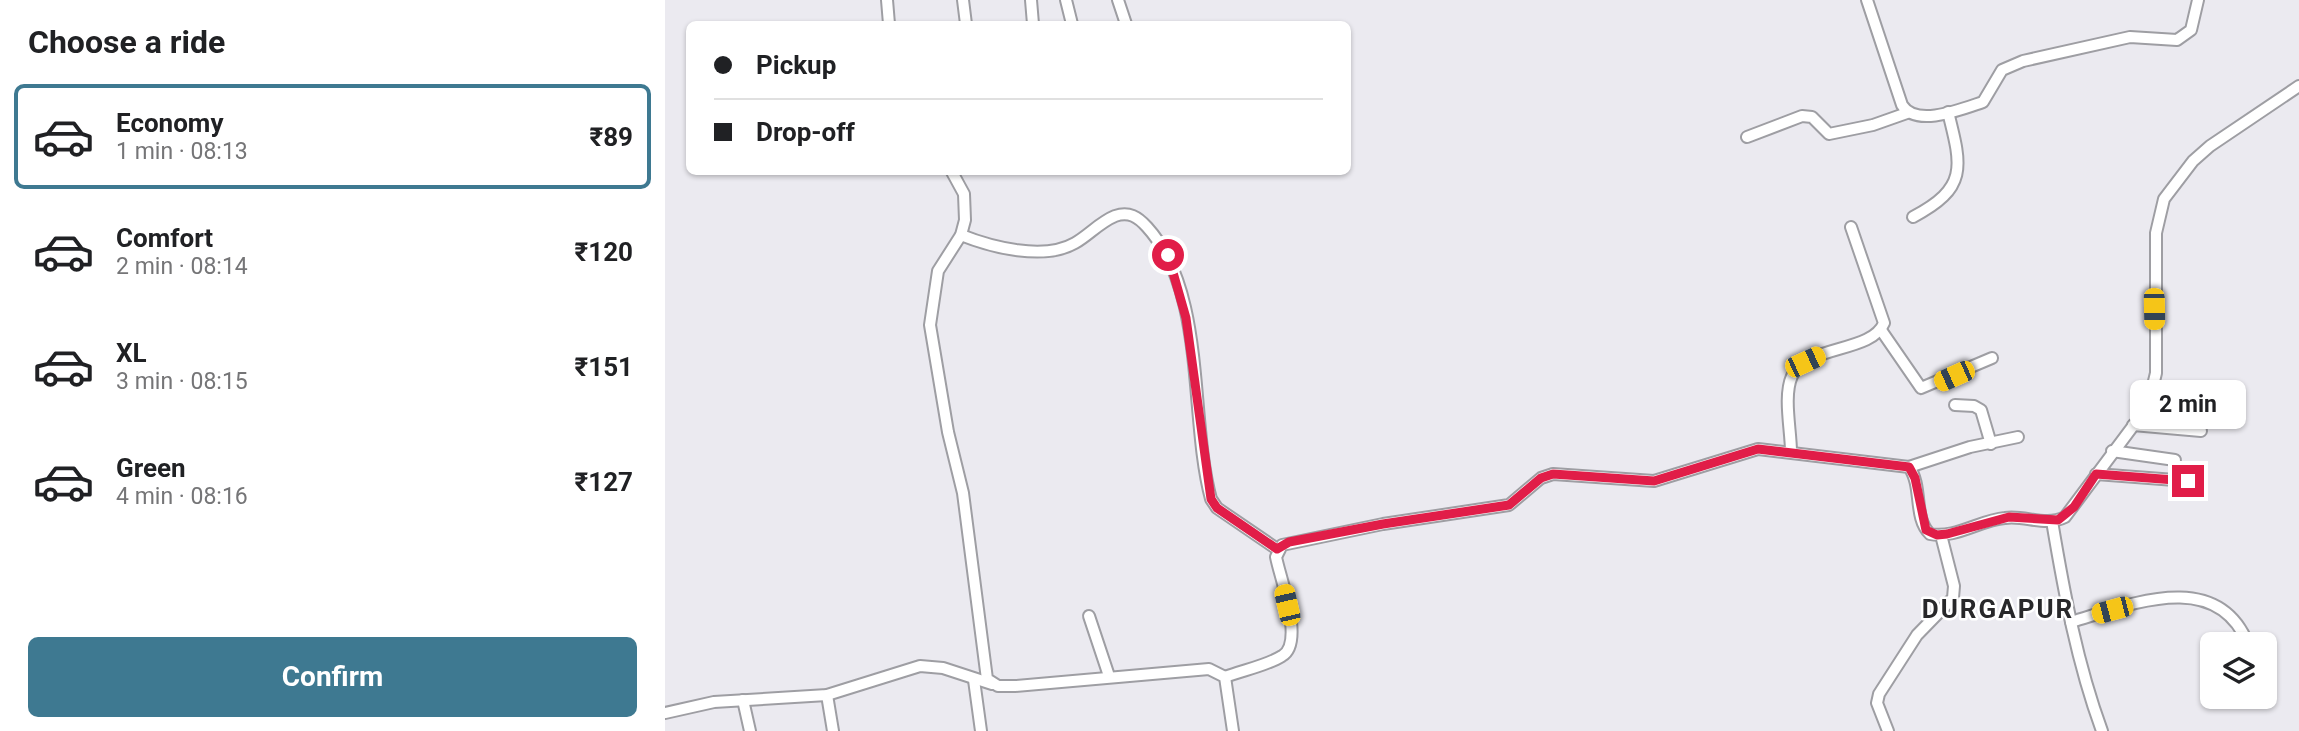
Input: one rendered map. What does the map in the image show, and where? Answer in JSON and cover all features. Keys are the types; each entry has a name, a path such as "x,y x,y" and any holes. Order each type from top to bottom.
{"street":[{"path":"887,0 889,21"},
{"path":"963,0 966,21"},
{"path":"1031,0 1033,21"},
{"path":"1066,0 1071,21"},
{"path":"1118,0 1125,21"},
{"path":"1867,0 1907,113 1913,116 1948,112 1983,102 2002,70 2023,61 2130,37 2177,40 2191,30 2198,0"},
{"path":"1909,467 1915,478 1926,530 1941,535 2004,518 2052,521 2065,517 2148,405 2156,373 2156,233 2164,200 2193,161 2210,146 2299,86"},
{"path":"1913,217 1943,199 1956,181 1960,162 1948,112"},
{"path":"1747,137 1802,116 1812,117 1829,134 1881,123 1907,113"},
{"path":"953,175 967,204 961,235 938,271 930,325 948,432 963,492 985,669 992,684"},
{"path":"961,235 1003,249 1055,249 1074,244 1116,216 1124,214 1139,219 1162,244 1180,291 1197,382 1211,499 1217,508 1277,549"},
{"path":"1851,227 1884,315 1881,330 1920,388 1992,358"},
{"path":"1791,452 1789,387 1796,369 1881,330"},
{"path":"1955,405 1974,406 1981,410 1991,444"},
{"path":"2133,425 2201,430"},
{"path":"1277,549 1289,542 1383,524 1509,505 1541,478 1553,474 1654,481 1752,449 1909,467 1970,447 2018,437"},
{"path":"2112,451 2175,460"},
{"path":"2096,474 2188,481"},
{"path":"2052,521 2071,622 2088,692 2102,731"},
{"path":"1888,731 1877,704 1879,694 1917,635 1952,598 1954,586 1941,535"},
{"path":"665,713 743,700 827,695 920,666 943,668 992,684 1033,685 1201,668 1225,677 1282,656 1292,644 1292,626 1276,557 1277,549"},
{"path":"2071,622 2153,600 2187,597 2231,614 2241,632"},
{"path":"1089,616 1109,676"},
{"path":"1225,677 1233,731"},
{"path":"974,680 981,731"},
{"path":"827,695 832,731"},
{"path":"743,700 750,731"}],"district":[{"name":"DURGAPUR","path":"1998,609"}],"route":[{"path":"1168,255 1186,318 1197,382 1211,499 1217,508 1277,549 1289,542 1383,524 1495,509 1518,501 1541,478 1553,474 1654,481 1752,449 1844,457 1909,467 1915,478 1923,523 1930,534 1937,535 2009,517 2048,522 2058,520 2074,507 2096,474 2188,481"}]}
